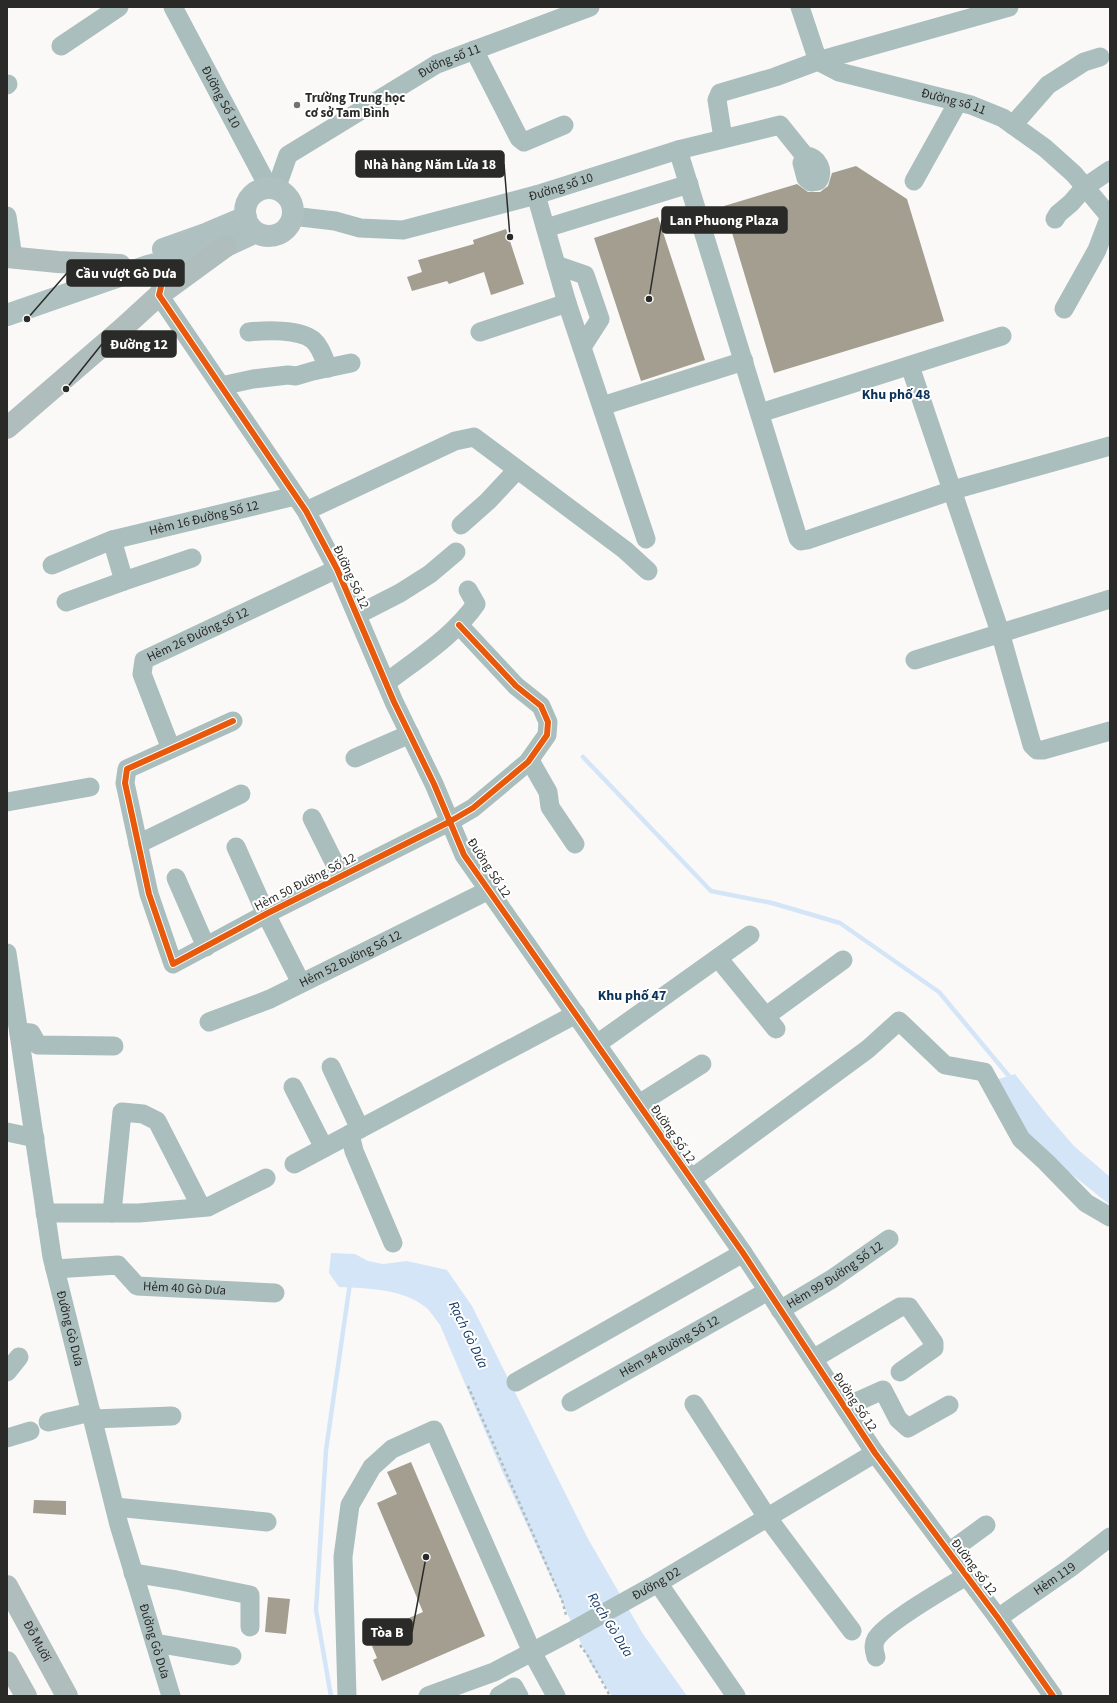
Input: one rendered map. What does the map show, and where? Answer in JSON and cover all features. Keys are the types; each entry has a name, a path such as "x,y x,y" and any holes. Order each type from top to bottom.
{"highway":[{"path":"7,428 159,295 226,246"},
{"path":"10,258 120,265"},
{"name":"Đỗ Mười","path":"7,1586 67,1696"},
{"name":"Đỗ Mười","path":"7,1611 53,1696"},
{"path":"7,1662 26,1696"}],"main road":[{"path":"273,189 285,194 289,199 292,216 288,227 279,234 267,236 251,225 246,210 250,198 261,190 273,189"},
{"path":"7,315 148,266 226,246 251,225"},
{"path":"7,300 120,265 208,233 251,225"}],"street":[{"path":"61,46 119,7"},
{"name":"Đường số 11","path":"273,189 288,155 437,64 590,7"},
{"path":"800,7 818,61"},
{"path":"722,138 716,100 720,93 775,77 818,61 1008,7"},
{"name":"Đường Số 10","path":"179,10 273,189"},
{"path":"474,50 519,138 524,142 564,125"},
{"path":"1013,125 1048,85 1084,62 1100,58"},
{"name":"Đường số 11","path":"818,61 839,72 972,105 1003,118 1044,148 1068,168 1110,217"},
{"path":"914,181 958,102"},
{"name":"Đường số 10","path":"292,216 335,221 360,228 403,230 536,195 678,150 780,125 805,156"},
{"path":"678,150 798,538 801,541 952,490 1110,446"},
{"path":"1055,219 1058,214 1071,203 1085,187 1110,170"},
{"path":"546,228 689,184"},
{"path":"536,195 582,347 646,539"},
{"path":"7,216 10,258"},
{"path":"1064,309 1097,250 1110,217"},
{"path":"556,265 585,275 600,319 582,347"},
{"path":"148,266 157,269 161,275 162,284 159,295"},
{"name":"Đường Số 12","path":"159,295 301,503 337,569 386,683 434,784 464,855 743,1253 875,1453"},
{"path":"480,332 568,303"},
{"path":"249,332 266,330 293,333 313,340 322,352 328,368"},
{"path":"760,413 1002,336"},
{"path":"602,406 744,361"},
{"path":"221,386 260,378 288,375 296,376 351,363"},
{"path":"910,366 1000,632 1032,745 1037,750 1043,750 1110,731"},
{"name":"Hẻm 16 Đường Số 12","path":"52,565 112,540 301,503 455,441 474,437 625,550 648,571"},
{"path":"461,525 517,470"},
{"path":"112,540 124,581"},
{"path":"357,615 430,574 456,552"},
{"path":"66,602 192,558"},
{"name":"Hẻm 26 Đường số 12","path":"170,749 142,674 144,660 337,569"},
{"path":"386,683 440,642 459,625 476,604 468,590"},
{"path":"915,660 1000,632 1110,599"},
{"name":"Hẻm 50 Đường Số 12","path":"138,844 149,894 173,964 266,914 449,822 473,808 528,762 548,735 549,731 548,722 541,706 516,686 459,625"},
{"path":"233,722 127,769 125,783 138,844 241,794"},
{"path":"355,758 410,734"},
{"path":"528,762 532,764 548,792 550,806 576,844"},
{"path":"7,802 90,787"},
{"path":"312,818 341,876"},
{"path":"236,847 266,914 301,983"},
{"path":"176,878 206,947"},
{"name":"Hẻm 52 Đường Số 12","path":"209,1022 270,999 489,890"},
{"path":"597,1044 750,935"},
{"name":"Đường Gò Dưa","path":"7,952 45,1213 55,1269 115,1507 133,1573 171,1696"},
{"path":"718,958 771,1023 843,960"},
{"path":"294,1164 576,1014"},
{"path":"691,1179 868,1049 899,1021 945,1065 984,1072 1021,1139 1086,1202 1110,1217"},
{"path":"19,1032 31,1033 38,1045 114,1046"},
{"path":"638,1104 702,1064"},
{"path":"331,1067 355,1131 354,1151 393,1243"},
{"path":"293,1087 324,1148"},
{"path":"112,1213 122,1112 143,1114 157,1120 201,1208"},
{"path":"7,1132 35,1138"},
{"path":"45,1213 139,1213 208,1207 266,1178"},
{"name":"Hẻm 99 Đường Số 12","path":"780,1310 832,1279 889,1239"},
{"path":"516,1382 743,1253"},
{"name":"Hẻm 40 Gò Dưa","path":"55,1269 118,1265 137,1286 275,1293"},
{"name":"Hẻm 94 Đường Số 12","path":"571,1402 768,1291"},
{"path":"813,1359 900,1307 909,1307 934,1343 934,1348 900,1372"},
{"path":"844,1407 883,1390 898,1420 908,1428 949,1405"},
{"path":"694,1404 767,1517 852,1631"},
{"path":"48,1422 92,1415 172,1416"},
{"path":"347,1696 343,1557 350,1505 372,1467 392,1449 434,1430 532,1652 556,1696"},
{"path":"7,1438 30,1431"},
{"name":"Đường D2","path":"428,1696 494,1672 570,1632 658,1583 875,1453"},
{"name":"Đường số 12","path":"875,1453 998,1618 1050,1695"},
{"path":"115,1507 267,1522"},
{"path":"949,1552 986,1525"},
{"name":"Hẻm 119","path":"998,1618 1070,1568 1110,1537"},
{"path":"133,1573 250,1595 250,1627"},
{"path":"876,1657 874,1649 875,1640 883,1631 966,1576"},
{"path":"658,1583 736,1696"},
{"path":"155,1643 232,1656"},
{"path":"499,1696 514,1687 519,1696"}],"path":[{"path":"468,1386 562,1600 570,1632 588,1656 610,1696"}],"water":[{"path":"1015,1074 1074,1146 1110,1177 1110,1205 1045,1153 1021,1124 995,1080"},
{"path":"331,1253 355,1254 368,1261 383,1264 407,1261 447,1270 472,1306 587,1537 643,1634 687,1696 612,1696 590,1663 502,1471 440,1325 426,1308 415,1300 405,1296 383,1290 339,1287 329,1273"}],"building":[{"path":"856,166 907,199 944,321 774,373 724,206 797,184 808,192 820,192 828,186 832,173"},
{"path":"658,217 705,360 641,381 594,238"},
{"path":"506,229 524,284 491,295 484,272 449,284 447,281 412,291 407,277 422,272 418,260 474,244 473,240"},
{"path":"411,1462 485,1636 382,1681 373,1660 377,1658 372,1646 376,1645 371,1634 423,1612 377,1503 397,1494 387,1472"},
{"path":"34,1500 66,1501 66,1515 33,1513"},
{"path":"268,1597 290,1599 286,1634 265,1632"}],"waterway":[{"path":"583,757 711,891 772,903 840,923 939,992 1013,1081"},
{"name":"Rạch Gò Dưa","path":"331,1696 316,1610 326,1450 350,1283"}],"cycle path":[{"path":"148,266 160,274 161,285 159,295 306,511 337,569 394,702 434,784 464,855 743,1253 875,1453 998,1618 1053,1696"},
{"path":"233,721 127,769 125,783 149,894 173,964 266,914 449,822 473,808 528,762 547,735 548,722 541,706 516,686 459,625"}],"place":[{"name":"Trường Trung học cơ sở Tam Bình","path":"297,105"},
{"name":"Nhà hàng Năm Lửa 18","path":"510,237"},
{"name":"Lan Phuong Plaza","path":"649,299"},
{"name":"Cầu vượt Gò Dưa","path":"27,319"},
{"name":"Đường 12","path":"66,389"},
{"name":"Tòa B","path":"426,1557"}],"district":[{"name":"Khu phố 48","path":"896,395"},
{"name":"Khu phố 47","path":"632,996"}]}
